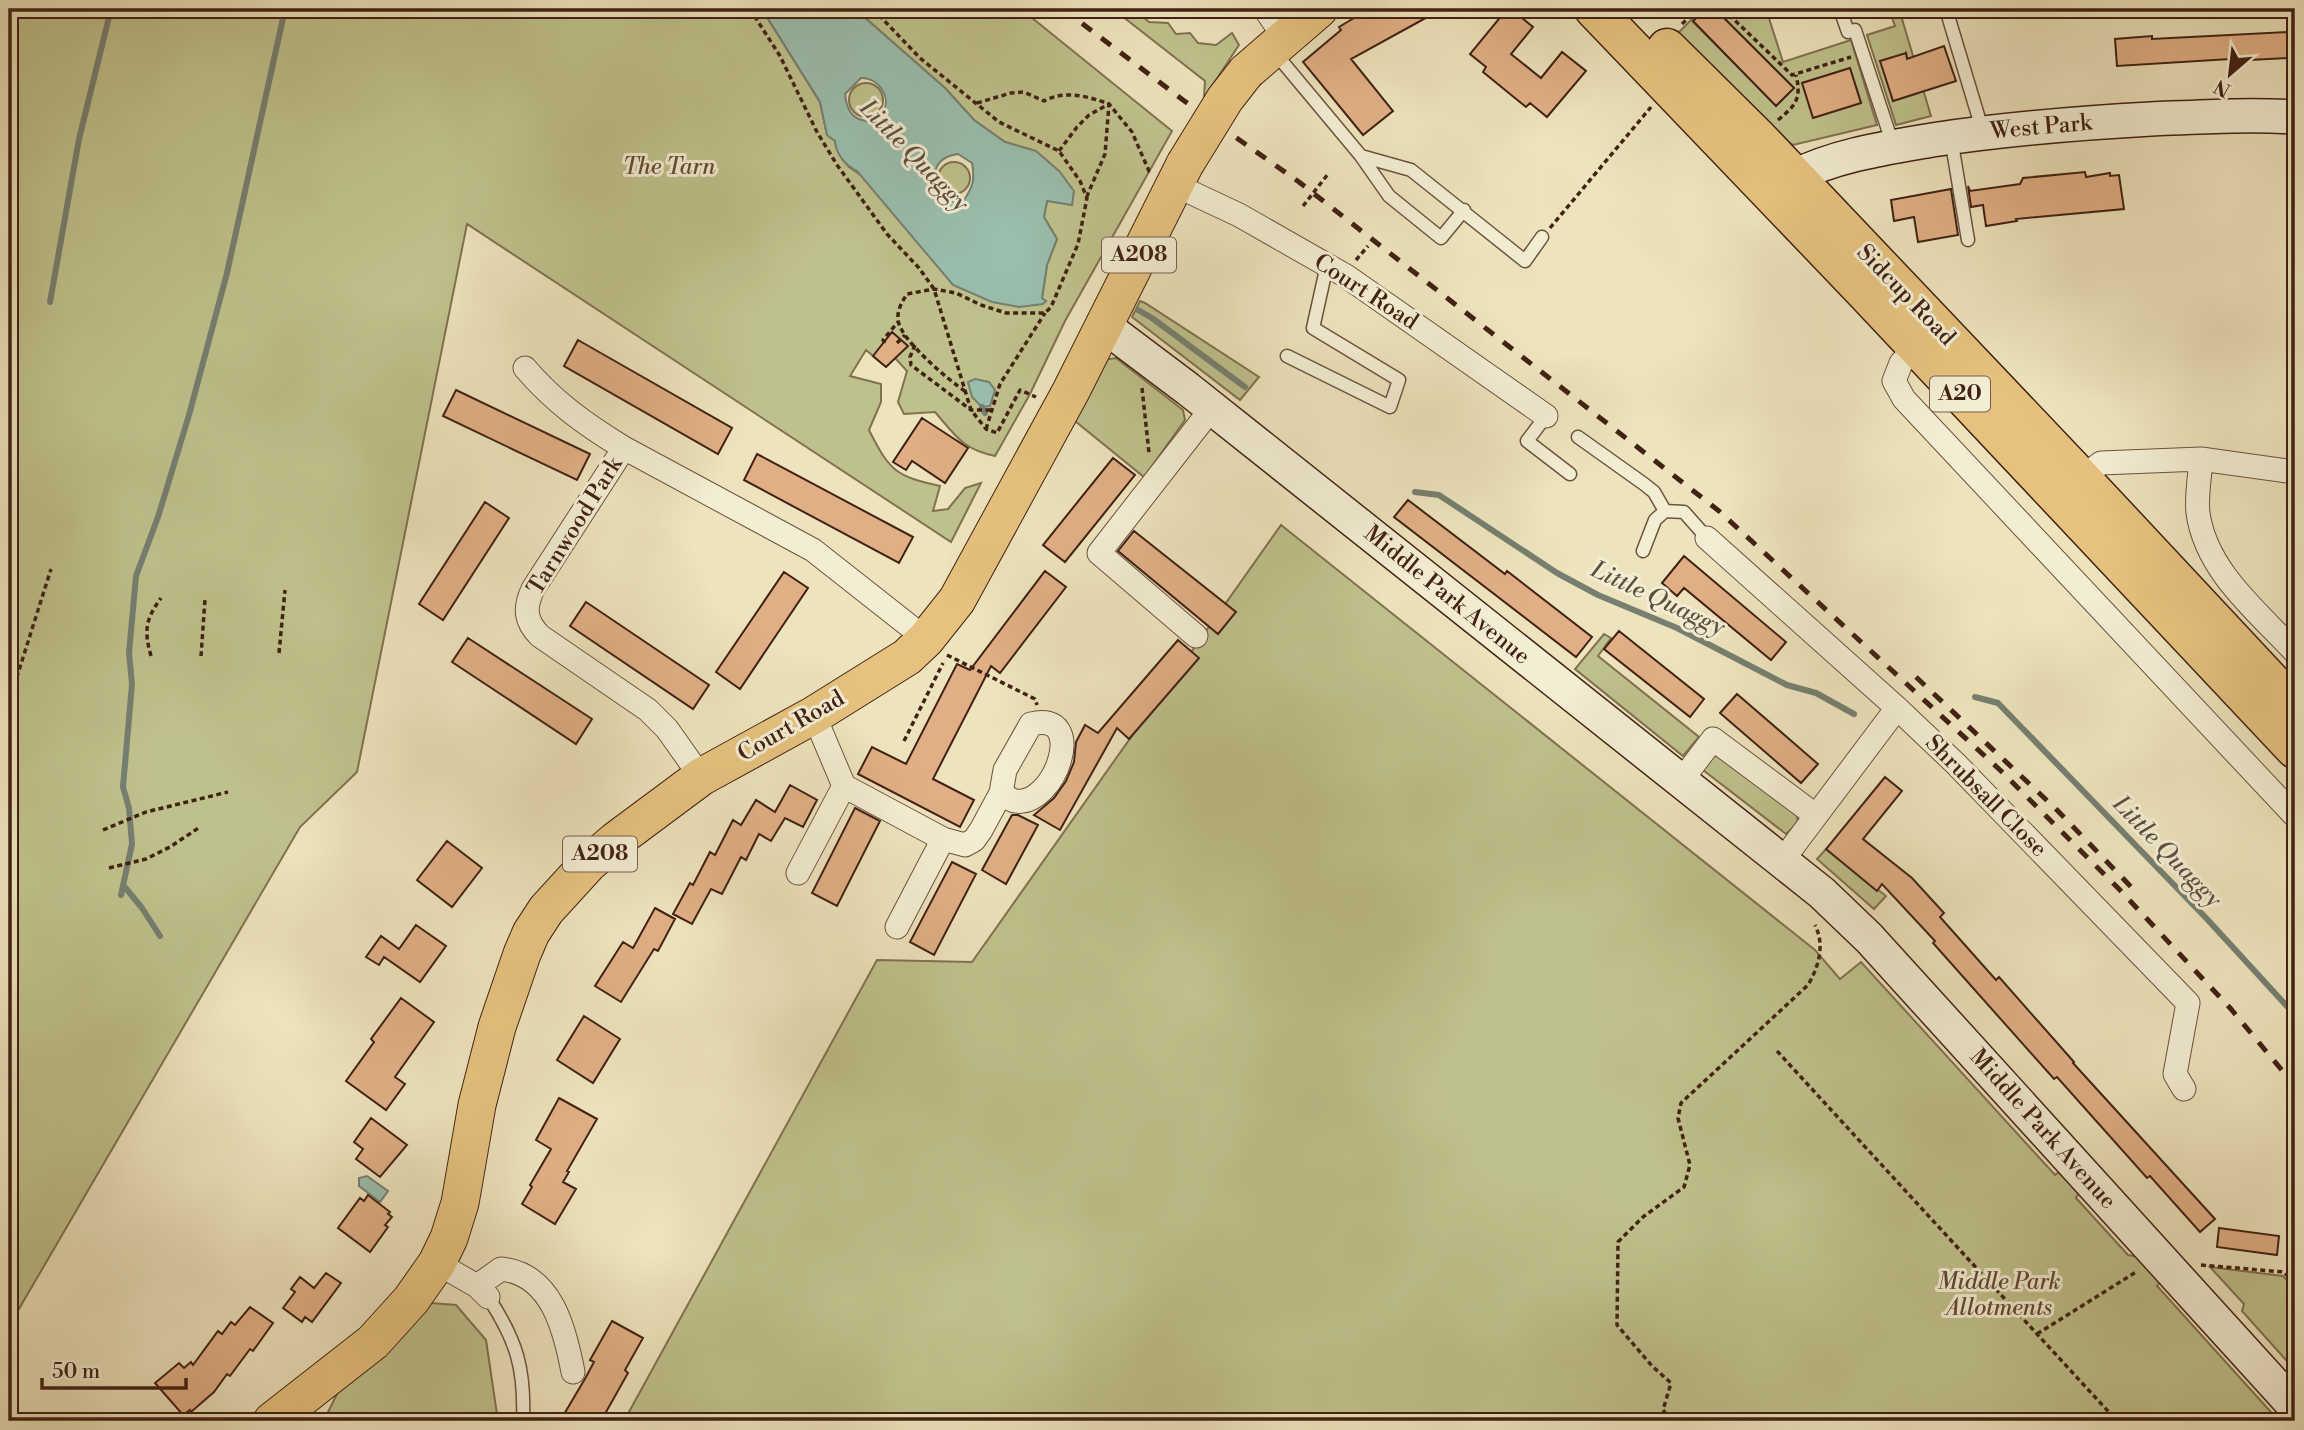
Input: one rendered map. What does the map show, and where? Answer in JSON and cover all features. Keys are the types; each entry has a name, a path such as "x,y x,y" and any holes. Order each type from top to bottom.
{"highway":[{"name":"Sidcup Road","path":"1594,9 2295,749"},
{"name":"Sidcup Road","path":"1629,9 2081,478 2295,707"}],"main road":[{"name":"Court Road","path":"272,1421 373,1342 411,1300 437,1263 449,1238 460,1203 483,1073 513,978 531,933 545,910 588,864 701,777 814,715 907,657 937,647 957,600 1071,391 1172,174 1267,42 1319,9"}],"street":[{"name":"West Park","path":"1793,177 1840,159 1893,146 1983,132 2080,122 2248,115 2295,117"},
{"name":"Court Road","path":"1172,174 1346,276 1546,416"},
{"name":"Middle Park Avenue","path":"1103,325 1212,408 1822,893 1869,938 2295,1407"},
{"name":"Sidcup Road","path":"1916,347 1901,363 1894,381 1904,399 2295,816"},
{"name":"Tarnwood Park","path":"525,368 567,411 624,448 813,550 937,647"},
{"path":"1196,636 1099,554 1212,408"},
{"name":"Tarnwood Park","path":"624,448 533,589 527,602 526,615 530,626 540,636 648,709 667,729 701,777"},
{"path":"2201,459 2198,511 2205,544 2218,569 2295,652"},
{"path":"2081,478 2101,463 2201,459 2295,472"},
{"name":"Shrubsall Close","path":"1707,538 1897,708 1965,773 2188,1003 2175,1074 2184,1089"},
{"path":"1782,862 1897,708"},
{"path":"814,715 844,786 943,839 965,845 974,841 1001,793 1005,770 1038,710 1061,736 1064,745 1058,765 1047,783 1033,797 1014,801 1001,793"},
{"path":"1681,781 1713,739 1815,815"},
{"path":"798,873 844,786"},
{"path":"897,927 943,839"},
{"path":"437,1263 483,1292 501,1269 520,1273 530,1279 551,1302 561,1320 573,1372"}],"lane":[{"path":"1840,9 1847,32 1855,30 1893,146"},
{"path":"1946,9 1983,132"},
{"path":"1267,42 1361,156 1389,196 1441,238 1464,210"},
{"path":"1951,137 1968,240"},
{"path":"1361,156 1411,170 1525,261 1542,237"},
{"path":"1287,356 1390,407 1399,380 1313,328 1327,265"},
{"path":"1546,416 1527,441 1570,474"},
{"path":"1578,437 1654,492 1665,512"},
{"path":"1643,551 1655,520 1665,512 1684,512 1707,538"},
{"path":"483,1292 504,1320 517,1349 523,1385 523,1421"}],"path":[{"path":"750,9 780,55 817,132 837,165 887,234 919,268 934,289 971,410"},
{"path":"873,9 920,58 999,122 1059,151 1080,181 1087,198"},
{"path":"1679,27 1698,9"},
{"path":"1723,9 1788,73 1796,75 1863,54"},
{"path":"1772,125 1795,106 1798,85 1796,75"},
{"path":"977,103 1024,92 1044,101 1052,96 1091,97 1110,104 1132,132 1149,171 1172,174"},
{"path":"1542,237 1655,102"},
{"path":"1059,151 1089,115 1110,104"},
{"path":"986,429 1000,384 1051,307 1079,244 1087,198 1105,154 1110,104"},
{"path":"1303,206 1328,174"},
{"path":"1351,266 1368,246"},
{"path":"885,343 883,340 898,322 900,306 907,294 934,289 956,293 1006,313 1045,313"},
{"path":"898,322 905,335 933,366 966,392"},
{"path":"897,343 905,335"},
{"path":"915,345 910,357 911,365 971,410 986,429 997,433 1020,390 1041,400"},
{"path":"1140,380 1150,462"},
{"path":"971,410 992,410"},
{"path":"9,702 51,569"},
{"path":"279,653 285,590"},
{"path":"150,656 145,636 150,614 161,598"},
{"path":"201,656 205,599"},
{"path":"904,741 937,647 1038,710"},
{"path":"103,830 138,815 228,792"},
{"path":"109,868 139,861 170,847 200,827"},
{"path":"1671,1421 1663,1410 1671,1383 1652,1366 1617,1325 1618,1242 1643,1217 1684,1187 1690,1165 1678,1118 1681,1103 1808,985 1821,950 1816,925 1810,919"},
{"path":"1777,1051 2117,1421"},
{"path":"2037,1334 2160,1257"},
{"path":"2210,1275 2201,1265 2284,1272 2295,1284"}],"green space":[{"name":"The Tarn","path":"9,9 762,9 820,102 827,135 835,141 840,156 849,167 1042,298 1047,265 1057,239 1044,217 1047,201 1036,151 1005,142 974,120 945,88 855,9 1021,9 1172,131 1065,321 1030,394 995,456 967,445 935,412 904,414 898,402 907,371 895,358 886,367 866,350 850,376 881,384 881,402 869,430 889,464 896,470 913,479 940,486 933,511 948,509 965,488 981,483 951,542 467,224 357,772 300,827 9,1326"},
{"path":"1113,9 1134,9 1149,22 1168,23 1176,34 1190,33 1198,43 1216,45 1232,33 1239,45 1204,98 1205,81"},
{"path":"1702,9 1706,9 1693,22 1776,105 1794,88 1715,9 1766,9 1783,62 1851,40 1877,125 1793,145 1780,138 1678,33","holes":["1850,68 1861,102 1813,117 1803,83"]},
{"path":"1889,9 1899,9 1931,116 1896,125 1867,35 1895,26","holes":["1906,53 1918,93 1893,101"]},
{"path":"866,83 878,88 883,100 878,112 866,117 854,112 849,100 854,88"},
{"path":"954,162 966,166 970,178 966,190 954,194 942,190 938,178 942,166"},
{"path":"1140,301 1259,377 1240,400 1132,317"},
{"path":"1116,358 1183,410 1185,420 1144,477 1070,417 1103,360"},
{"name":"Middle Park Allotments","path":"1281,525 1815,950 1840,979 1861,962 2055,1175 2059,1172 2081,1189 2076,1198 2128,1255 2139,1257 2160,1282 2157,1286 2279,1421 624,1421 877,960 972,962"},
{"path":"1604,634 1611,638 1598,656 1699,737 1683,756 1575,669"},
{"path":"1726,754 1796,810 1798,823 1786,834 1703,770 1711,757"},
{"path":"1826,849 1886,896 1874,909 1817,859"},
{"path":"2210,1267 2283,1276 2295,1289 2295,1370 2242,1311 2244,1304"},
{"path":"431,1303 456,1305 486,1340 498,1421 346,1421 328,1412 338,1392 394,1344"}],"water":[{"path":"762,9 855,9 945,88 974,120 1005,142 1036,151 1059,171 1074,191 1072,205 1047,201 1044,217 1057,239 1047,265 1042,298 1046,301 1043,304 1019,307 992,302 953,285 857,171 842,159 835,141 827,135 820,102","holes":["861,78 878,84 886,100 882,113 874,121 857,118 848,106 845,94","958,154 972,163 973,178 964,200 953,201 940,196 935,175 944,159"]},
{"path":"975,379 989,382 995,390 990,406 982,407 972,397 968,382"},
{"path":"367,1176 388,1191 380,1202 359,1186 359,1178"}],"building":[{"path":"1369,9 1442,9 1351,59 1393,111 1363,135 1303,62 1341,30 1339,27"},
{"path":"1507,9 1511,9 1533,27 1511,54 1541,78 1562,52 1586,71 1547,117 1530,103 1526,107 1483,72 1486,67 1470,54"},
{"path":"1706,9 1715,9 1794,88 1776,106 1693,21"},
{"path":"2287,32 2287,38 2295,38 2295,53 2289,54 2289,58 2117,66 2115,39"},
{"path":"1944,46 1956,81 1893,101 1880,61 1906,53 1907,59"},
{"path":"1850,68 1861,103 1813,118 1802,83"},
{"path":"2085,172 2086,177 2110,173 2110,176 2119,175 2124,209 2016,219 2017,221 1986,226 1983,205 1971,207 1968,186 1970,191 2020,184 2023,178"},
{"path":"1951,189 1958,235 1918,242 1914,217 1894,221 1891,200"},
{"path":"892,332 908,346 886,367 873,356"},
{"path":"578,340 732,428 718,454 564,366"},
{"path":"456,390 590,454 577,480 443,416"},
{"path":"922,418 968,448 945,483 912,461 906,470 893,462"},
{"path":"757,454 913,537 899,563 744,480"},
{"path":"1113,458 1135,475 1065,562 1043,545"},
{"path":"1408,500 1505,574 1507,571 1592,637 1576,657 1394,517"},
{"path":"485,502 509,518 443,620 419,604"},
{"path":"1134,531 1236,612 1218,634 1118,551"},
{"path":"1684,556 1786,642 1771,660 1684,588 1677,596 1662,583"},
{"path":"1045,571 1066,587 1000,673 991,666 933,779 974,800 960,827 858,774 872,747 906,764 957,664 970,670"},
{"path":"784,572 808,588 740,689 716,672"},
{"path":"586,602 709,685 693,709 570,626"},
{"path":"1619,631 1704,699 1690,717 1604,649"},
{"path":"468,638 592,719 576,744 452,662"},
{"path":"1178,640 1199,658 1129,739 1117,728 1060,830 1034,815 1054,798 1066,781 1074,762 1076,742 1085,725 1098,733"},
{"path":"1737,694 1818,764 1801,783 1720,713"},
{"path":"1885,777 1902,791 1863,839 1912,878 1944,913 1940,917 1996,980 1999,977 2215,1219 2200,1232 2150,1176 2147,1178 2057,1077 2054,1079 1882,884 1877,891 1826,849"},
{"path":"790,785 817,800 803,827 785,818 771,841 759,834 746,860 741,857 722,894 711,889 692,924 673,914 690,883 693,885 710,852 715,855 733,820 741,825 756,800 775,812"},
{"path":"855,808 880,821 837,906 812,893"},
{"path":"1012,815 1018,815 1038,825 1006,884 982,870"},
{"path":"447,841 482,868 452,907 417,880"},
{"path":"952,862 976,874 934,955 910,942"},
{"path":"655,908 675,919 658,951 654,949 621,1002 595,986 623,942 633,948"},
{"path":"416,925 446,946 420,982 384,957 379,965 366,957 381,936 399,949"},
{"path":"401,998 434,1022 395,1077 405,1084 386,1110 346,1081 374,1042 371,1039"},
{"path":"584,1016 620,1039 593,1083 557,1060"},
{"path":"559,1098 597,1119 567,1171 569,1172 563,1182 576,1189 555,1224 522,1204 551,1149 536,1140"},
{"path":"371,1118 407,1145 380,1177 356,1159 363,1149 354,1142"},
{"path":"368,1195 390,1212 388,1214 392,1217 370,1252 338,1228 360,1198 364,1201"},
{"path":"2219,1228 2279,1236 2277,1255 2217,1247"},
{"path":"326,1273 341,1283 312,1322 305,1317 302,1322 283,1308 295,1292 291,1289 300,1277 314,1288"},
{"path":"250,1307 273,1323 253,1351 250,1349 230,1376 227,1374 214,1392 191,1412 190,1410 183,1415 155,1383 179,1363 184,1368 191,1362 193,1365 218,1331 222,1334 231,1322 235,1325"},
{"path":"612,1321 643,1338 625,1370 628,1373 601,1421 560,1421 594,1362 590,1360"}],"waterway":[{"path":"50,302 79,139 111,9"},
{"path":"121,895 132,844 129,808 123,787 132,684 129,653 136,576 158,517 189,415 227,273 285,9"},
{"name":"Little Quaggy","path":"1138,310 1245,387"},
{"path":"982,407 985,413"},
{"name":"Little Quaggy","path":"1415,492 1439,495 1557,573 1598,595 1677,628 1787,685 1816,693 1854,714"},
{"name":"Little Quaggy","path":"1975,697 1998,703 2207,919 2295,1015"},
{"path":"124,886 160,936"}],"railway":[{"path":"1063,9 1183,100 1299,182 1719,511 2000,770 2119,889 2231,1009 2295,1086"},
{"path":"1916,677 2055,808 2139,895"}]}
